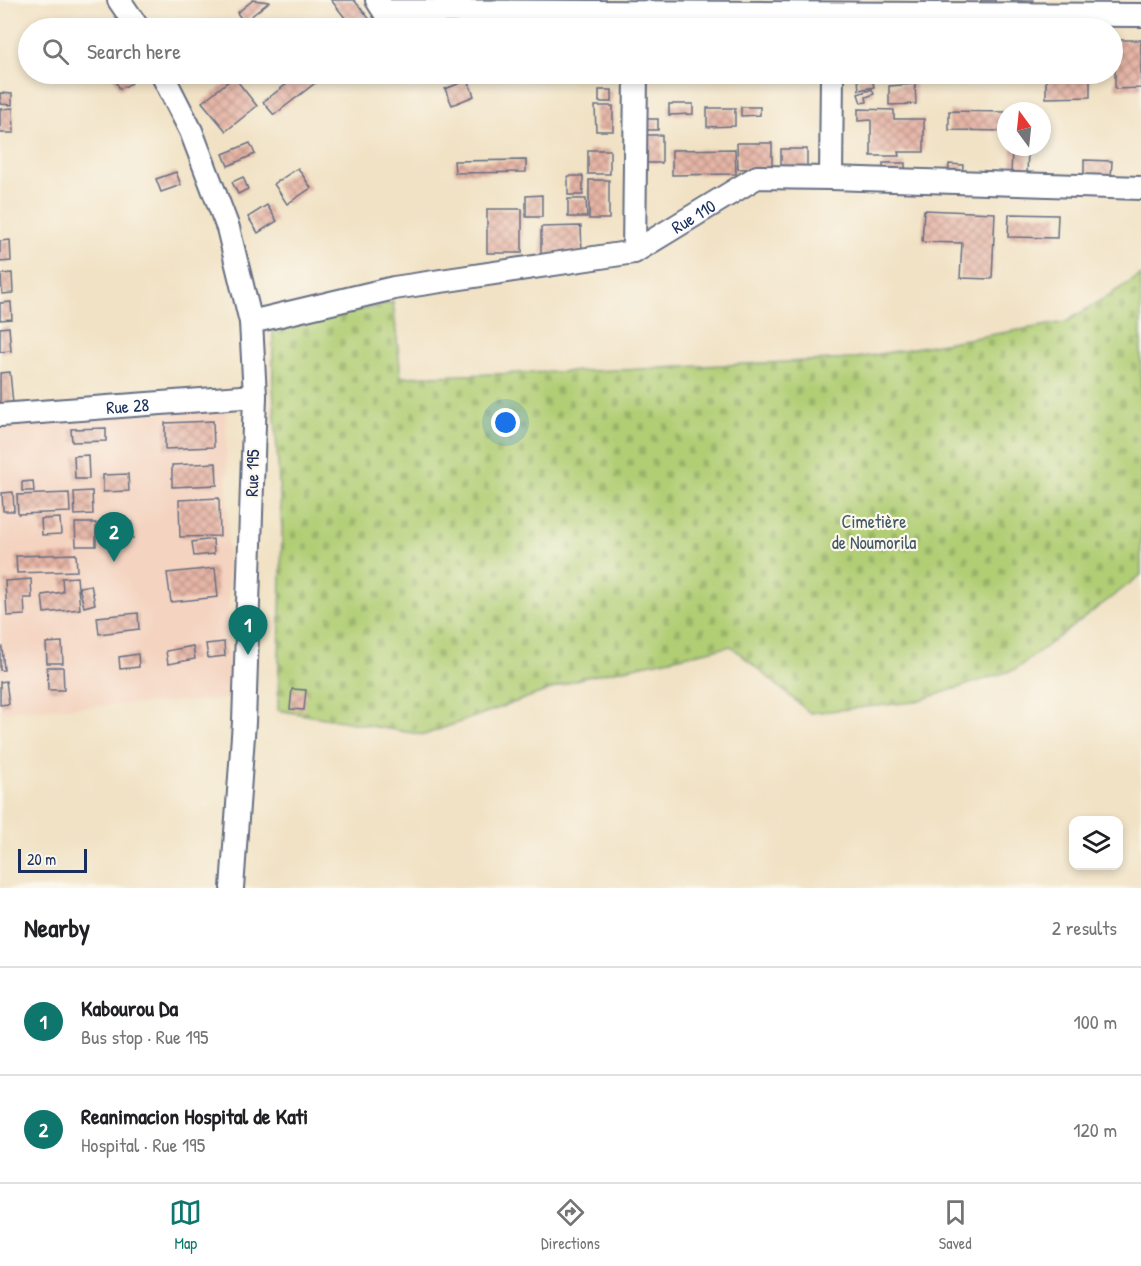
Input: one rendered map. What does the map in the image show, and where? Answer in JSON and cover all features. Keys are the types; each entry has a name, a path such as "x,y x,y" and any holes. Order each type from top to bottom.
{"street":[{"path":"119,0 131,18"},
{"path":"377,0 384,11 553,6 624,18"},
{"path":"640,18 662,6 833,14 1141,15"},
{"name":"Rue 195","path":"167,84 191,131 228,228 251,322 255,396 244,722 232,879"},
{"path":"634,252 636,84"},
{"path":"831,178 832,84"},
{"name":"Rue 110","path":"251,322 394,288 634,252 757,177 1141,188"},
{"name":"Rue 28","path":"0,415 255,396"}],"shaded area":[{"path":"226,408 230,699 0,711 0,425"}],"green space":[{"name":"Cimetière de Noumorila","path":"1141,275 1141,575 1016,669 914,702 810,713 731,646 582,678 424,735 278,710 282,530 273,386 273,331 393,302 401,377 851,359 1066,322"}],"building":[{"path":"253,0 269,2 249,18 241,18 237,13"},
{"path":"331,0 354,0 369,18 345,18"},
{"path":"981,0 995,0 995,4 981,5"},
{"path":"1012,0 1033,0 1033,2 1012,2"},
{"path":"1123,40 1141,40 1141,88 1115,89 1115,84 1123,84"},
{"path":"117,84 130,84 120,89"},
{"path":"225,84 240,84 257,106 226,131 202,102"},
{"path":"287,84 314,84 274,115 263,102"},
{"path":"458,84 470,84 474,96 452,105 445,89"},
{"path":"858,84 873,84 874,87 859,90"},
{"path":"915,84 916,104 889,105 889,86"},
{"path":"1046,84 1090,84 1090,97 1046,98"},
{"path":"872,89 874,94 866,97 867,102 861,103 858,94"},
{"path":"599,90 612,90 612,102 599,102"},
{"path":"0,93 12,94 12,105 0,104"},
{"path":"669,104 693,104 693,114 669,115"},
{"path":"595,106 613,106 613,131 596,131"},
{"path":"741,107 760,107 760,115 741,116"},
{"path":"13,108 14,133 0,133 0,109"},
{"path":"707,108 735,108 735,126 707,127"},
{"path":"858,109 894,110 894,119 924,119 924,152 898,152 899,156 871,156 871,120 858,121"},
{"path":"949,111 997,112 997,131 949,130"},
{"path":"645,119 658,119 658,130 645,130"},
{"path":"646,135 662,135 662,163 647,163"},
{"path":"250,143 255,154 228,166 223,154"},
{"path":"737,143 772,143 772,168 738,169"},
{"path":"735,149 736,174 672,175 672,150"},
{"path":"781,149 807,149 807,171 781,171"},
{"path":"588,150 610,150 610,174 588,174"},
{"path":"1012,156 1028,156 1027,176 1011,176"},
{"path":"526,160 526,172 455,173 454,161"},
{"path":"1084,160 1112,161 1111,179 1084,178"},
{"path":"883,163 905,163 905,175 883,175"},
{"path":"949,164 963,165 962,177 948,176"},
{"path":"298,168 311,188 287,204 274,184"},
{"path":"176,172 181,185 161,192 156,179"},
{"path":"568,176 583,176 583,195 568,195"},
{"path":"243,177 248,189 238,194 232,182"},
{"path":"589,180 609,180 609,219 589,219"},
{"path":"542,195 542,217 526,217 526,196"},
{"path":"568,199 586,199 587,217 568,217"},
{"path":"267,205 277,221 258,233 248,217"},
{"path":"487,209 522,209 522,253 487,253"},
{"path":"924,210 995,213 992,279 960,278 962,243 922,242"},
{"path":"1009,214 1058,215 1057,238 1008,237"},
{"path":"581,226 582,253 541,254 541,227"},
{"path":"10,240 11,261 0,262 0,241"},
{"path":"12,273 13,293 2,294 1,274"},
{"path":"11,302 12,319 0,320 0,303"},
{"path":"9,327 11,351 0,352 0,328"},
{"path":"10,372 13,404 0,406 0,373"},
{"path":"213,421 214,447 165,449 165,423"},
{"path":"106,428 106,441 72,442 71,429"},
{"path":"88,455 89,479 75,479 74,456"},
{"path":"216,463 217,485 172,487 172,465"},
{"path":"128,474 129,491 103,492 103,475"},
{"path":"33,481 34,491 22,491 22,482"},
{"path":"92,491 93,514 75,515 74,492"},
{"path":"13,492 14,511 3,511 2,493"},
{"path":"69,493 70,512 18,514 17,495"},
{"path":"219,498 220,536 180,537 179,500"},
{"path":"60,518 61,534 42,535 41,519"},
{"path":"132,522 133,538 103,539 103,523"},
{"path":"75,523 96,523 96,546 76,546"},
{"path":"213,539 214,554 194,556 192,542"},
{"path":"76,554 77,571 17,573 16,556"},
{"path":"215,568 218,597 171,602 167,573"},
{"path":"77,577 80,609 44,613 42,595 63,592 62,578"},
{"path":"31,579 32,598 24,598 25,615 7,616 5,581"},
{"path":"91,585 95,604 84,607 79,587"},
{"path":"138,613 139,629 99,634 97,617"},
{"path":"62,642 63,663 47,663 46,643"},
{"path":"224,642 225,656 208,658 206,644"},
{"path":"193,646 195,659 168,664 166,651"},
{"path":"0,647 2,647 4,670 0,670"},
{"path":"138,654 139,667 120,669 119,657"},
{"path":"47,667 63,667 64,690 48,690"},
{"path":"6,681 9,704 0,705 0,682"},
{"path":"292,689 306,690 304,710 290,709"}],"place":[{"name":"Reanimacion Hospital de Kati","path":"114,562"},
{"name":"Kabourou Da","path":"248,655"}]}
